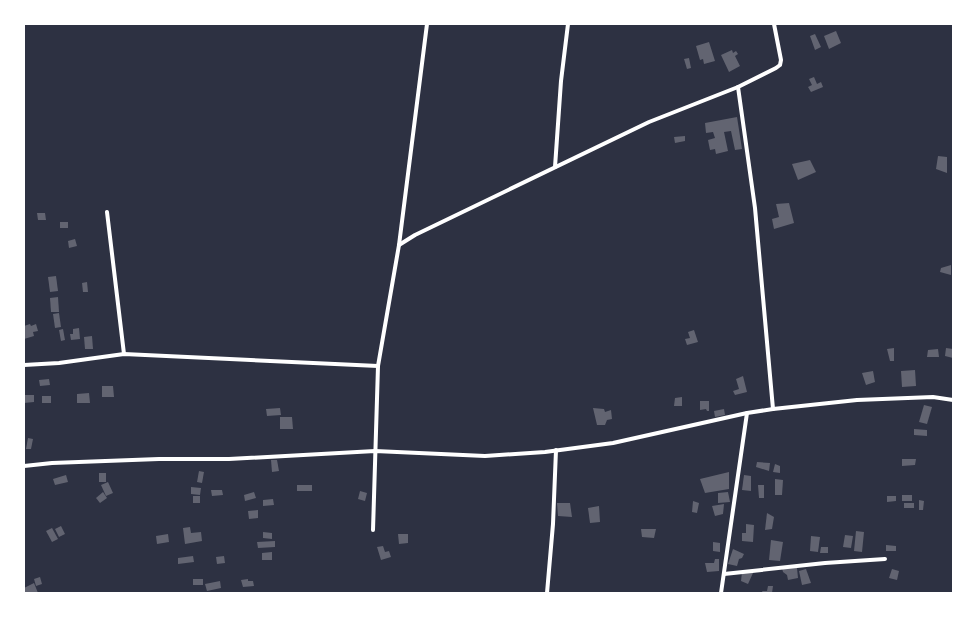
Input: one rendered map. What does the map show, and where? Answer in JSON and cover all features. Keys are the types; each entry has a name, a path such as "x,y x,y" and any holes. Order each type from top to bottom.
{"street":[{"path":"373,530 378,366 399,245 427,24"},
{"path":"555,167 561,81 568,24"},
{"path":"399,245 414,235 649,122 738,87 776,68 780,65 781,60 774,24"},
{"path":"738,87 753,188 773,409"},
{"path":"107,212 124,354"},
{"path":"24,365 59,363 124,354 378,366"},
{"path":"24,466 52,463 159,458 229,459 375,452 485,456 556,450 613,443 747,413 773,409 856,400 933,397 953,400"},
{"path":"721,593 747,413"},
{"path":"547,593 554,524 556,450"},
{"path":"724,574 825,563 885,560"}],"building":[{"path":"836,31 841,43 829,49 824,36"},
{"path":"815,34 821,47 815,50 810,36"},
{"path":"709,42 715,61 704,64 703,59 700,60 696,46"},
{"path":"732,50 733,53 736,51 738,54 735,56 740,66 729,72 721,55"},
{"path":"689,58 691,68 687,69 684,59"},
{"path":"814,77 817,84 821,82 823,87 811,92 808,87 812,85 809,79"},
{"path":"737,117 742,149 735,150 731,131 724,132 728,151 716,154 715,149 710,150 708,140 715,138 713,132 706,133 705,123"},
{"path":"685,136 685,141 675,143 674,137"},
{"path":"938,156 947,157 947,173 936,169"},
{"path":"810,160 816,172 798,180 792,164"},
{"path":"789,203 794,223 774,229 772,219 779,217 776,204"},
{"path":"37,213 45,213 46,220 38,220"},
{"path":"60,222 68,222 68,228 60,228"},
{"path":"75,239 77,246 69,248 68,241"},
{"path":"951,265 951,275 940,272 941,268"},
{"path":"56,276 58,291 50,292 48,277"},
{"path":"87,282 88,292 83,292 82,283"},
{"path":"58,297 59,312 51,312 50,298"},
{"path":"59,313 61,327 55,328 53,314"},
{"path":"30,324 31,326 36,324 38,331 33,332 34,336 24,339 24,326"},
{"path":"79,328 80,339 71,340 70,334 73,334 73,329"},
{"path":"63,329 65,340 61,341 59,330"},
{"path":"694,330 698,342 687,345 685,339 690,338 688,332"},
{"path":"92,336 93,349 85,349 84,337"},
{"path":"894,348 894,361 890,361 887,349"},
{"path":"946,348 953,349 953,358 945,356"},
{"path":"938,349 939,357 927,357 928,350"},
{"path":"915,370 916,386 902,387 901,371"},
{"path":"873,371 875,382 866,385 862,373"},
{"path":"743,376 747,392 735,395 733,391 739,389 736,379"},
{"path":"49,379 50,385 40,386 39,380"},
{"path":"102,386 113,386 114,397 102,397"},
{"path":"89,393 90,403 77,403 77,394"},
{"path":"24,395 34,395 34,402 24,403"},
{"path":"42,396 51,396 51,403 42,403"},
{"path":"682,397 682,406 674,406 675,398"},
{"path":"700,401 709,401 709,411 706,409 700,410"},
{"path":"924,405 932,407 927,424 919,422"},
{"path":"280,408 281,415 267,416 266,409"},
{"path":"593,408 604,409 605,412 611,410 612,419 607,420 605,425 597,425"},
{"path":"724,409 725,415 715,417 714,411"},
{"path":"280,417 292,417 293,429 280,429"},
{"path":"914,429 927,430 927,436 914,435"},
{"path":"28,438 33,439 31,449 26,449"},
{"path":"902,459 916,459 915,465 902,466"},
{"path":"271,460 277,460 279,471 272,472"},
{"path":"757,462 770,463 769,471 756,467"},
{"path":"775,464 780,466 780,473 773,472"},
{"path":"199,471 204,472 202,483 197,482"},
{"path":"729,472 729,489 705,493 700,479"},
{"path":"99,473 106,473 106,482 99,482"},
{"path":"66,475 68,482 55,485 53,479"},
{"path":"744,475 751,476 751,491 742,490"},
{"path":"775,479 783,480 782,495 775,495"},
{"path":"108,482 113,493 106,496 101,485"},
{"path":"297,485 312,485 312,491 297,491"},
{"path":"758,485 764,485 764,498 759,498"},
{"path":"191,487 201,488 200,495 191,494"},
{"path":"211,490 222,490 223,495 212,496"},
{"path":"360,491 367,493 365,501 358,499"},
{"path":"103,492 107,498 100,503 96,498"},
{"path":"254,492 256,498 245,501 244,495"},
{"path":"728,492 730,502 718,503 718,493"},
{"path":"902,495 912,495 912,501 902,501"},
{"path":"193,496 200,496 200,503 193,503"},
{"path":"887,496 896,496 896,501 887,502"},
{"path":"273,499 274,505 263,506 263,500"},
{"path":"919,500 924,501 923,510 919,510"},
{"path":"693,501 699,503 697,513 692,512"},
{"path":"557,503 570,503 572,517 558,516"},
{"path":"904,503 914,503 914,508 904,508"},
{"path":"724,504 723,514 715,516 712,506"},
{"path":"599,506 600,522 590,523 588,508"},
{"path":"258,510 258,518 249,519 248,511"},
{"path":"767,513 774,517 772,529 765,530"},
{"path":"746,524 754,525 753,542 742,541 742,533 746,533"},
{"path":"61,526 65,534 59,537 55,529"},
{"path":"190,527 191,533 201,532 202,541 185,544 183,528"},
{"path":"52,528 58,539 52,542 46,531"},
{"path":"641,529 656,529 654,538 642,537"},
{"path":"856,531 864,532 862,552 854,551"},
{"path":"263,532 272,533 272,539 263,538"},
{"path":"168,534 169,542 157,544 156,536"},
{"path":"398,534 408,534 408,543 399,544"},
{"path":"845,535 853,536 851,548 843,547"},
{"path":"811,536 820,537 818,552 810,551"},
{"path":"771,540 783,542 780,561 769,560"},
{"path":"275,541 275,547 258,548 257,542"},
{"path":"713,542 720,543 720,552 713,551"},
{"path":"886,545 896,546 896,551 886,551"},
{"path":"383,546 385,552 389,551 391,557 381,560 377,547"},
{"path":"821,547 828,547 828,553 820,553"},
{"path":"733,549 744,554 742,558 739,559 737,566 728,564"},
{"path":"272,552 272,560 262,560 262,553"},
{"path":"193,556 194,562 178,564 178,558"},
{"path":"224,556 225,563 217,564 216,557"},
{"path":"715,559 719,559 719,571 707,572 705,563 714,563"},
{"path":"782,568 797,568 798,578 788,580 787,575 783,572"},
{"path":"806,569 811,583 802,585 799,571"},
{"path":"892,569 899,571 897,580 889,578"},
{"path":"742,572 753,573 748,584 741,581"},
{"path":"40,577 42,584 36,586 34,579"},
{"path":"193,579 203,579 203,585 193,585"},
{"path":"248,579 248,581 253,581 254,586 243,587 241,580"},
{"path":"220,581 221,588 207,591 205,584"},
{"path":"34,583 38,593 24,593 24,588"},
{"path":"768,586 773,586 772,593 763,593 762,591 767,591"}]}
